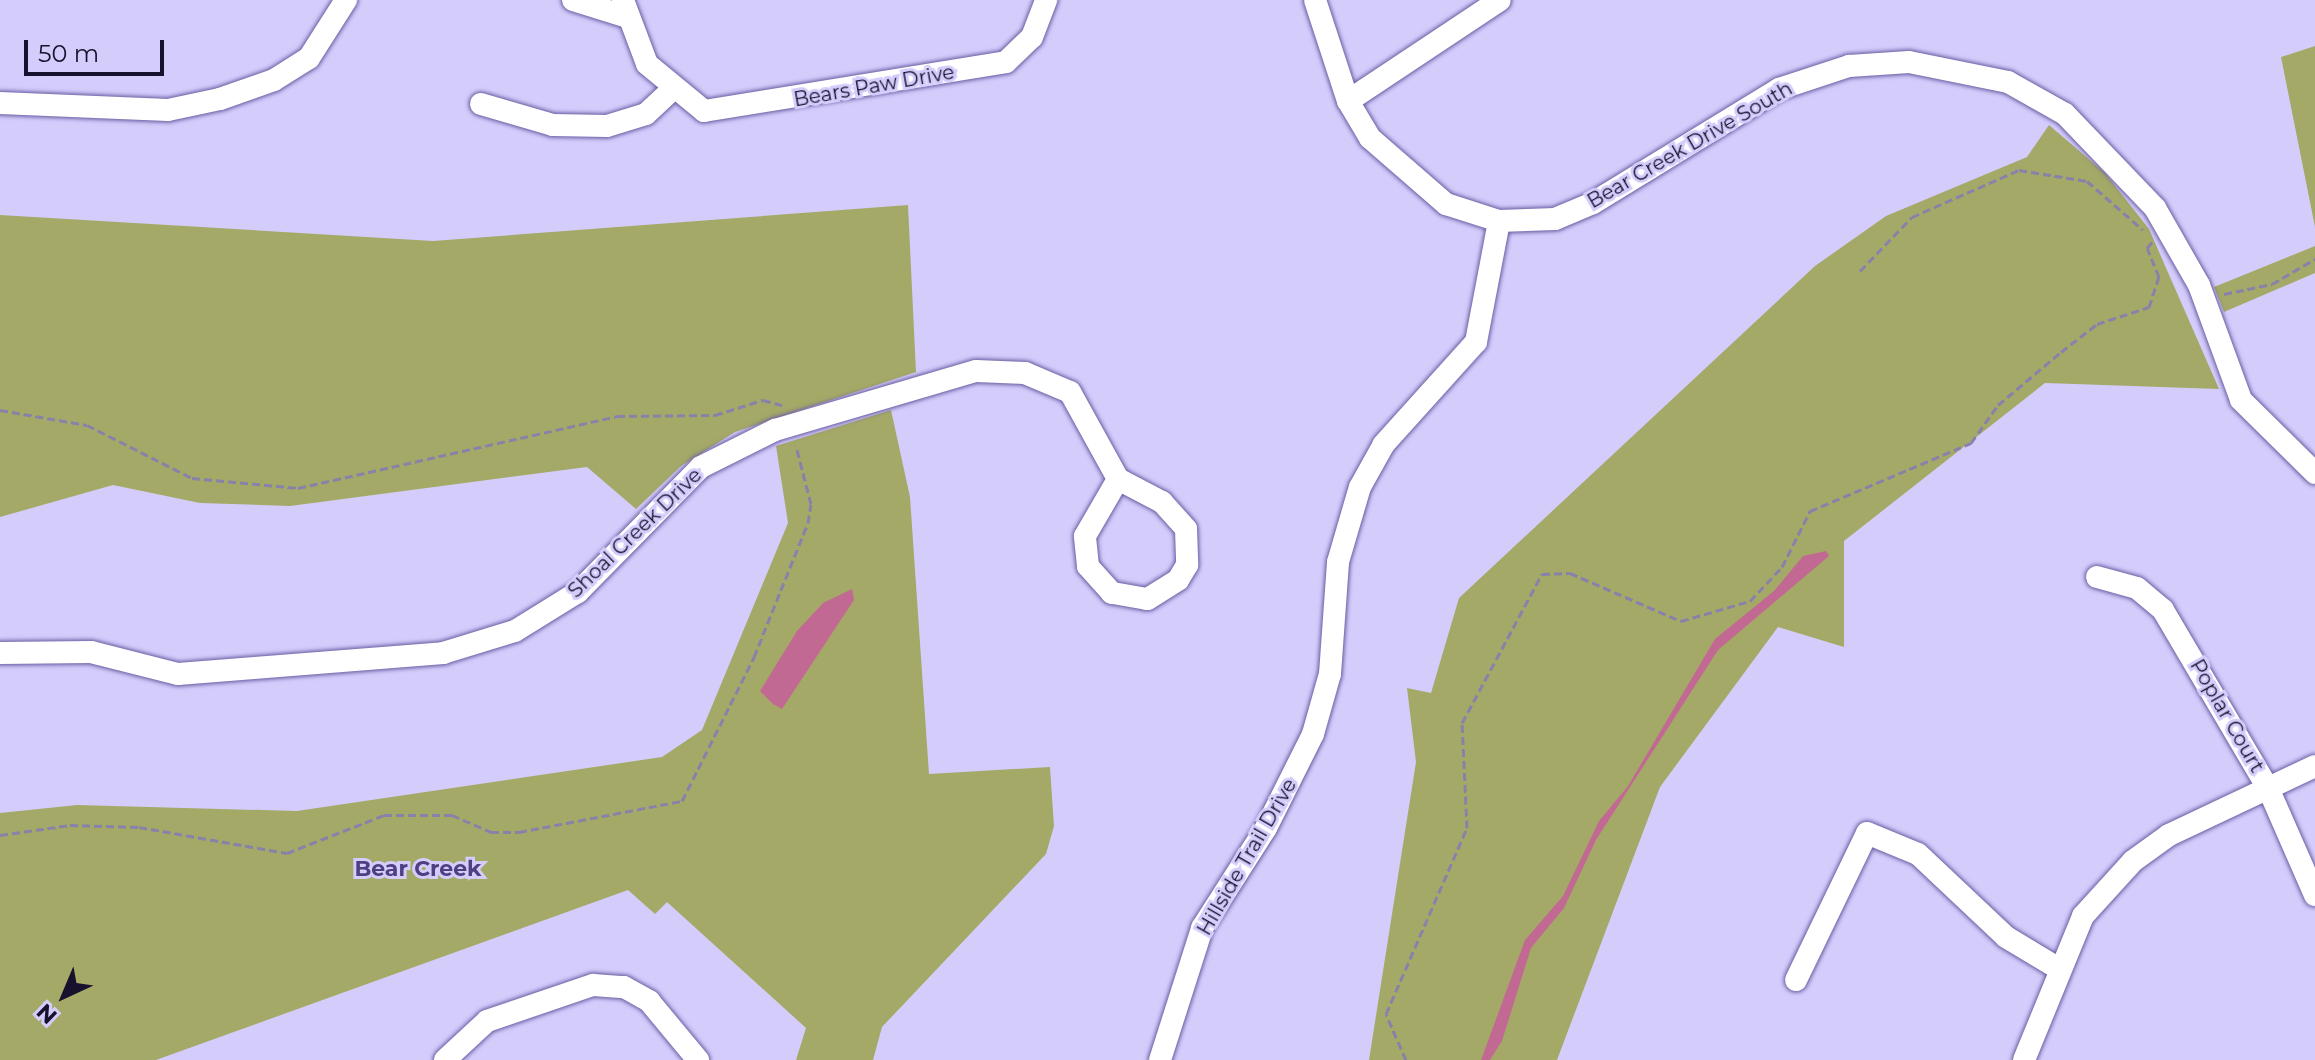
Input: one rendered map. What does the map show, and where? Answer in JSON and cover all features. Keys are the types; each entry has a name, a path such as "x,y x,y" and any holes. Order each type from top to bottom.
{"street":[{"path":"0,103 168,110 220,99 274,80 309,58 346,0"},
{"path":"573,0 624,8"},
{"name":"Bears Paw Drive","path":"624,8 647,64 673,89 704,111 739,110 1006,62 1032,37 1046,0"},
{"name":"Bear Creek Drive South","path":"1315,0 1348,101 1370,138 1408,177 1446,204 1499,221 1555,219 1593,203 1779,89 1849,66 1909,62 2008,82 2065,114 2114,157 2155,208 2199,285 2241,400 2315,473"},
{"path":"1348,101 1500,0"},
{"path":"481,104 553,125 607,126 646,114 673,89"},
{"name":"Hillside Trail Drive","path":"1160,1060 1202,928 1266,828 1313,734 1330,674 1338,562 1360,487 1384,444 1476,342 1499,221"},
{"name":"Shoal Creek Drive","path":"0,653 91,652 178,674 443,653 515,631 578,592 701,467 791,425 976,371 1025,373 1070,392 1118,479"},
{"path":"1118,479 1162,502 1186,529 1187,565 1164,592 1147,599 1112,593 1088,566 1085,536 1118,479"},
{"name":"Poplar Court","path":"2097,577 2137,588 2163,610 2268,788 2315,895"},
{"path":"2024,1060 2056,967 2083,916 2133,861 2169,835 2315,766"},
{"path":"1796,980 1867,833 1918,854 2006,937 2056,967"},
{"path":"445,1060 487,1021 593,985 624,987 649,1001 698,1060"}],"path":[{"path":"1406,1060 1386,1014 1467,828 1462,723 1542,574 1570,573 1681,621 1750,601 1782,567 1810,511 1971,443 1998,405 2097,324 2149,307 2159,277 2147,248 2158,236 2087,181 2019,170 1912,217 1860,271"},
{"path":"2219,293 2272,284 2315,259"},
{"path":"0,410 87,425 192,478 298,488 617,416 715,415 778,400 791,425 811,504 808,523 754,657 682,801 519,832 491,832 452,815 384,815 287,853 139,827 70,825 0,835"}],"green space":[{"path":"2315,46 2315,227 2281,57"},
{"path":"2049,125 2105,173 2149,229 2219,389 2045,383 1844,541 1844,647 1778,627 1660,787 1557,1060 1369,1060 1416,762 1407,688 1431,693 1459,598 1815,266 1886,216 2027,157"},
{"path":"908,205 916,372 735,432 681,466 636,509 587,467 290,506 200,503 113,485 0,517 0,215 433,241"},
{"path":"2315,246 2315,273 2224,312 2214,287"},
{"path":"891,410 910,497 929,774 1050,767 1054,826 1046,854 882,1027 873,1060 796,1060 806,1028 667,902 655,914 628,890 156,1060 0,1060 0,813 77,805 297,811 662,757 702,730 788,523 776,446"}],"shaded area":[{"path":"1826,551 1829,556 1718,650 1596,840 1564,908 1531,948 1502,1041 1490,1060 1481,1060 1525,940 1563,896 1599,821 1628,786 1715,639 1774,591 1803,556"},
{"path":"852,589 854,600 782,709 773,704 760,691 797,631 823,603"}],"district":[{"name":"Bear Creek","path":"418,869"}]}
